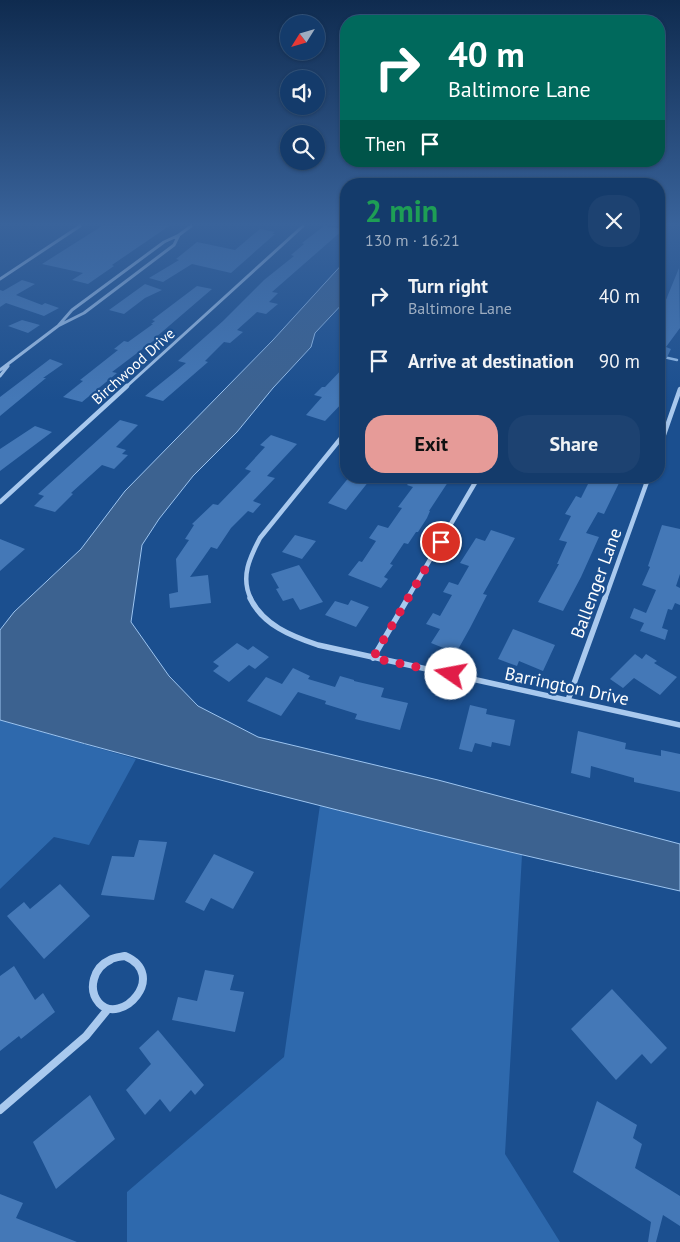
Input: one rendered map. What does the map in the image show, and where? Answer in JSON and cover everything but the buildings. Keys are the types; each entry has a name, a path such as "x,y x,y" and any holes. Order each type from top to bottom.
{"street":[{"path":"0,370 58,326 72,310 107,284"},
{"path":"58,326 84,313 122,284"},
{"name":"Birchwood Drive","path":"0,502 239,284"},
{"path":"0,376 10,364"},
{"path":"665,432 680,389"},
{"name":"Barrington Drive","path":"340,440 255,546 247,561 245,582 248,595 256,610 268,622 285,634 306,642 680,725"},
{"path":"373,658 475,483"},
{"name":"Ballenger Lane","path":"568,700 646,483"},
{"path":"0,1110 86,1036 108,1008 123,1007 130,1003 141,990 143,975 138,963 132,958 125,956 110,959 103,964 94,978 92,986 96,1000 108,1008"}],"shaded area":[{"path":"324,284 340,284 340,306 315,333 311,347 273,388 237,432 193,476 159,519 142,545 131,622 169,676 198,706 258,737 438,780 680,844 680,891 509,852 339,810 169,767 0,720 0,630 14,612 81,549 125,491 273,340"},
{"path":"0,720 136,759 89,845 54,837 0,889"},
{"path":"320,805 522,855 505,1154 560,1242 127,1242 127,1192 284,1057"}],"waterway":[{"path":"665,357 677,360"}],"route":[{"path":"441,542 373,658 451,674"}]}
